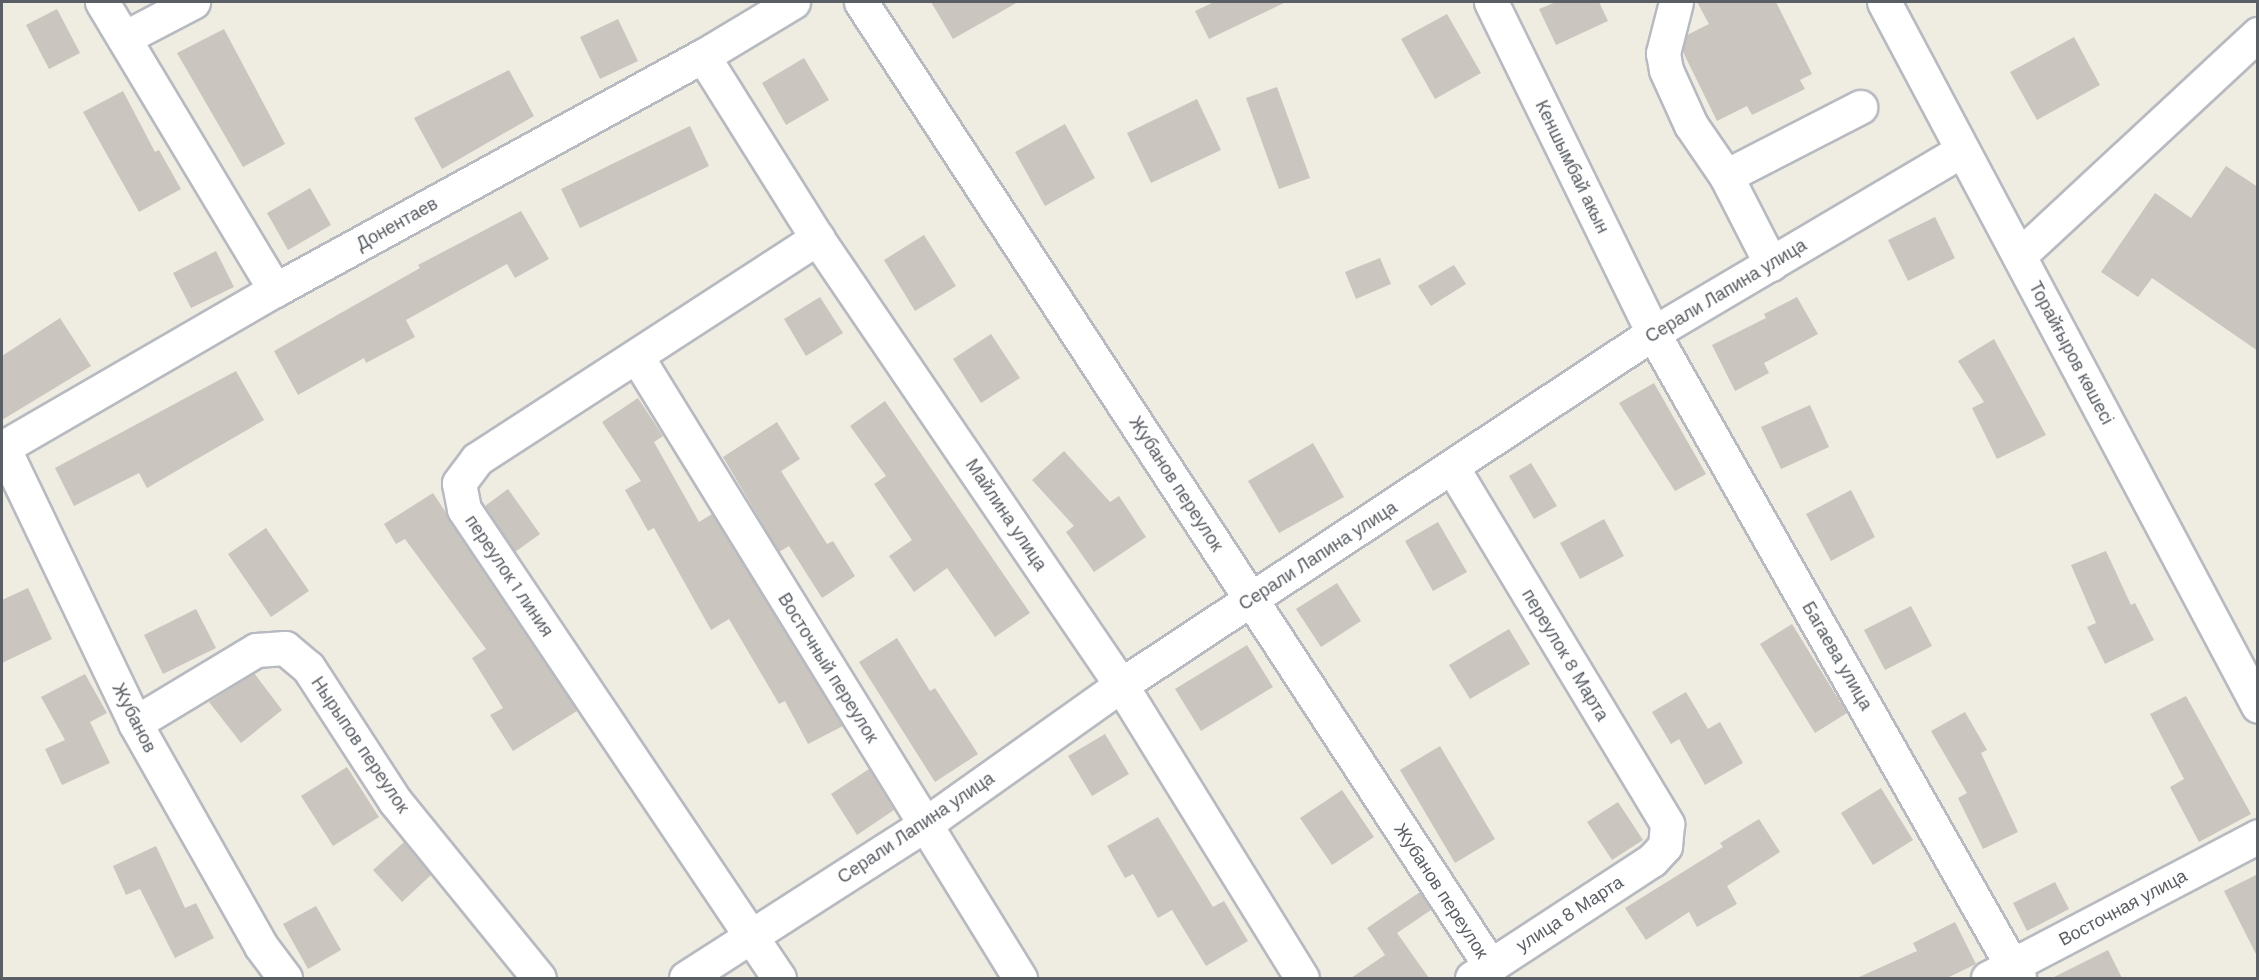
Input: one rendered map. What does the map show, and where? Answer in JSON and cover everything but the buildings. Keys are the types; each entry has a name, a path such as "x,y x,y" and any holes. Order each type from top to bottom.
{"street":[{"path":"102,2 276,290"},
{"path":"124,38 193,2"},
{"name":"Донентаев","path":"2,447 276,290 703,56 793,2"},
{"name":"Жубанов переулок","path":"861,2 1252,600 1481,973"},
{"name":"Кеншымбай акын","path":"1491,2 1653,333"},
{"path":"1676,2 1663,53 1666,70 1691,125 1726,176 1771,264"},
{"name":"Торайғыров көшесі","path":"1884,2 2258,706"},
{"path":"2019,255 2258,34"},
{"name":"Майлина улица","path":"703,56 817,238 1121,685 1302,978"},
{"path":"1726,176 1860,107"},
{"name":"Серали Лапина улица","path":"686,978 924,825 1121,685 1653,333 1962,150"},
{"name":"переулок 1 линия","path":"779,978 753,936 464,509 459,483 477,459 817,238"},
{"name":"Багаева улица","path":"1653,333 2007,974"},
{"name":"Восточный переулок","path":"637,357 1020,978"},
{"name":"Жубанов","path":"2,447 135,723 261,946 285,978"},
{"name":"переулок 8 Марта","path":"1452,467 1667,824 1665,846"},
{"name":"Нырыпов переулок","path":"135,723 256,650 285,648 308,668 395,801 539,978"},
{"name":"Восточная улица","path":"2007,974 2258,836"},
{"name":"улица 8 Марта","path":"1481,973 1652,860 1665,846"}]}
